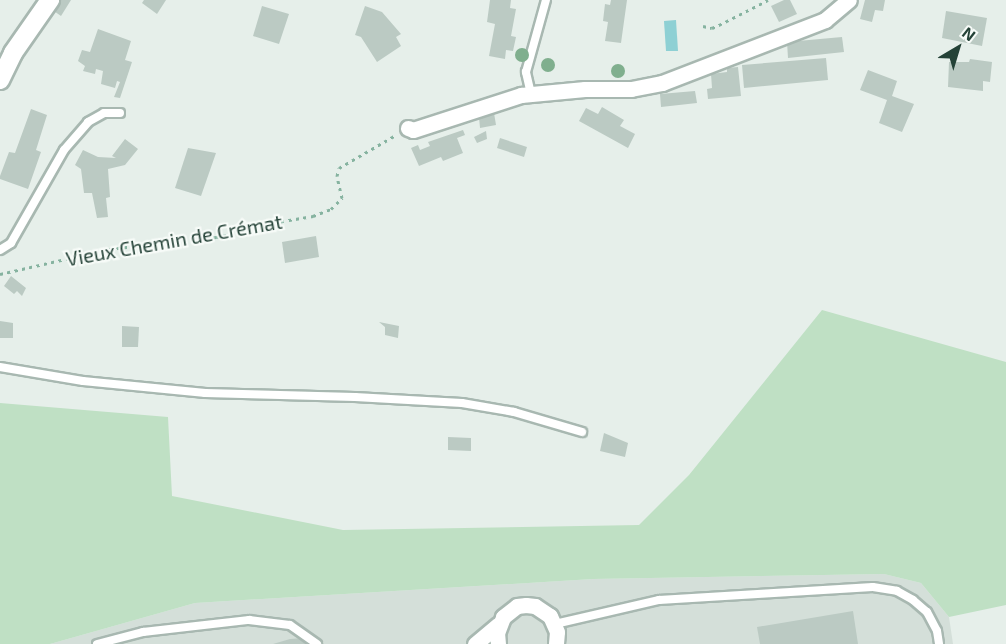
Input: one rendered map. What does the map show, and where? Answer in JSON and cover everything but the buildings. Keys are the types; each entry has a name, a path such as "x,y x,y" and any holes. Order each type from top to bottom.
{"street":[{"path":"0,80 13,53 50,0"},
{"path":"408,128 413,130 483,105 531,94 585,89 631,89 662,83 825,20 849,0"},
{"path":"475,644 498,625 509,610 526,605 543,610 555,624 558,643"},
{"path":"498,625 498,644"}],"lane":[{"path":"531,94 526,72 546,0"},
{"path":"0,250 11,243 64,150 88,122 104,113 120,113"},
{"path":"0,367 83,381 206,393 355,397 462,403 514,412 582,432"},
{"path":"555,624 658,600 873,587 897,591 913,600 927,612 937,632 939,644"},
{"path":"97,644 143,632 249,620 290,625 317,644"}],"path":[{"path":"703,26 712,28 768,0"},
{"name":"Vieux Chemin de Crémat","path":"0,274 109,249 241,233 259,225 313,216 331,209 342,198 337,176 339,168 408,128"}],"shaded area":[{"path":"884,574 921,583 949,617 953,644 50,644 195,603 593,579"}],"green space":[{"path":"822,310 1006,362 1006,605 949,617 921,583 884,574 593,579 195,603 50,644 0,644 0,403 168,417 172,496 343,530 639,525 689,475"}],"water":[{"path":"676,20 678,51 666,51 664,21"}]}
